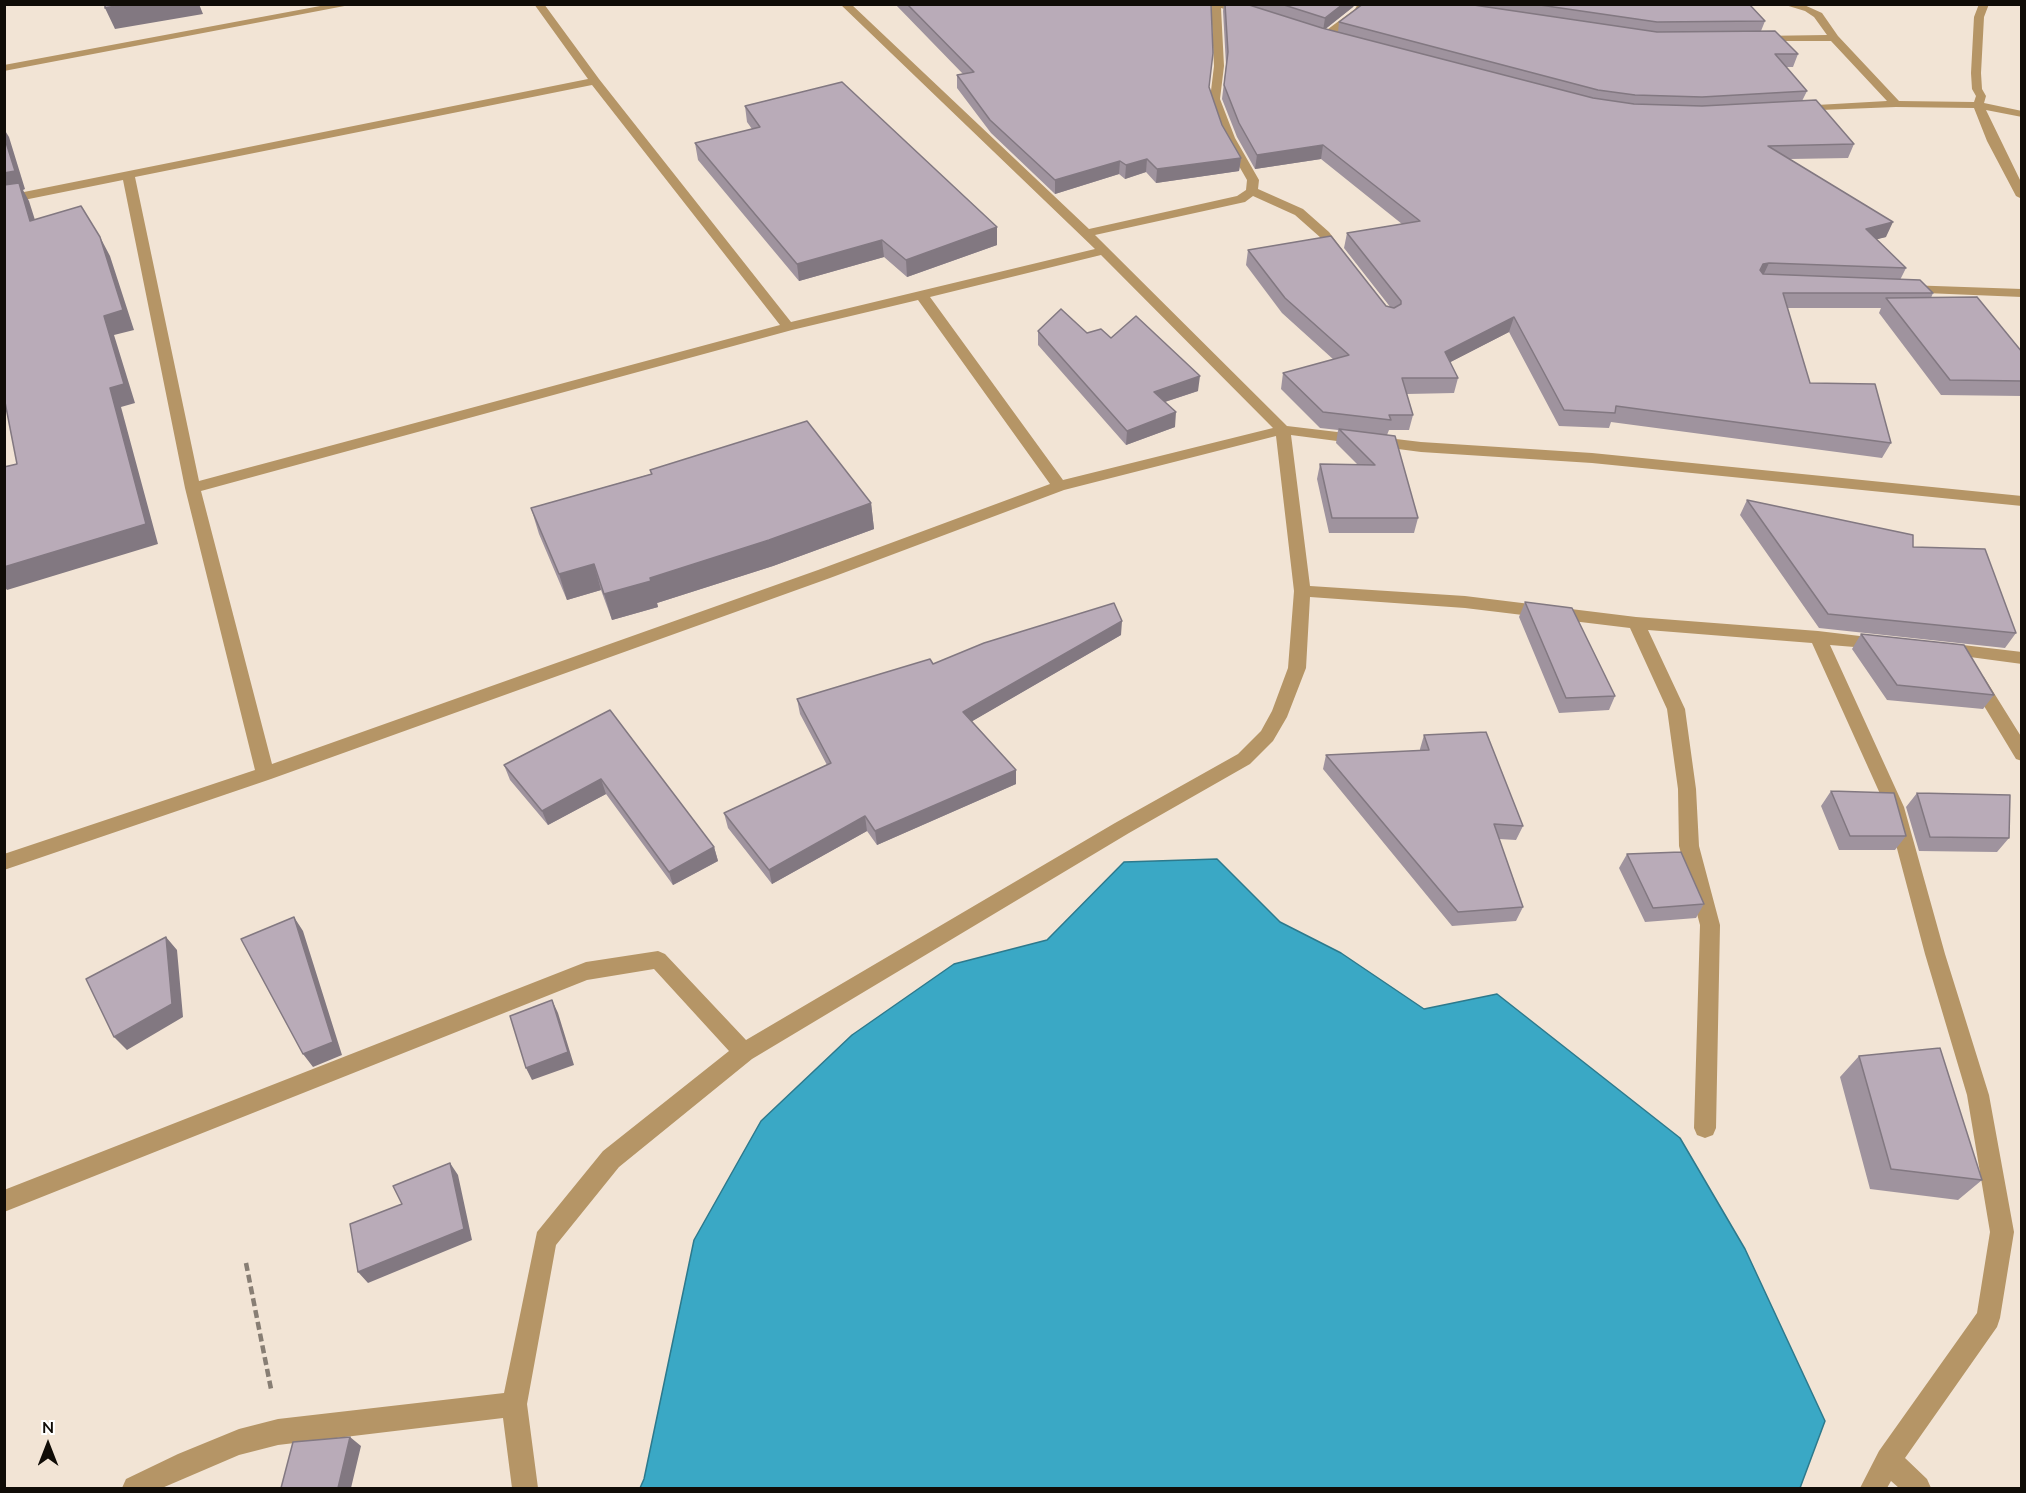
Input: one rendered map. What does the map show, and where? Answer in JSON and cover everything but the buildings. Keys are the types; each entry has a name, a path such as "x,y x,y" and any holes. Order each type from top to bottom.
{"street":[{"path":"4,68 350,4"},
{"path":"539,4 595,81 788,327"},
{"path":"525,1488 514,1404 545,1240 611,1159 744,1052 1122,828 1244,759 1267,735 1281,712 1297,668 1302,591 1283,430 1104,251 846,4"},
{"path":"1085,234 1241,199 1252,191 1253,180 1229,138 1215,99 1219,66 1217,4 1261,17"},
{"path":"1325,37 1359,11 1363,4"},
{"path":"1787,4 1808,9 1818,15 1834,38 1896,104"},
{"path":"1984,4 1979,16 1976,73 1977,89 1981,96 1978,105 1993,141 2022,196"},
{"path":"1743,39 1834,38"},
{"path":"4,200 595,81"},
{"path":"1791,110 1896,104 1978,105 2022,114"},
{"path":"128,174 193,488 265,774"},
{"path":"1252,191 1299,212 1325,236 1347,263"},
{"path":"193,488 788,327 1104,251"},
{"path":"1888,288 2022,293"},
{"path":"921,294 1059,486"},
{"path":"4,862 265,774 812,578 1059,486 1283,430 1421,447 1604,459 2022,501"},
{"path":"1302,591 1465,602 1636,623 1901,645"},
{"path":"1636,623 1676,710 1687,789 1689,846 1710,925 1705,1128"},
{"path":"1818,637 1895,807 1935,954 1978,1095 2002,1232 1988,1318 1888,1460 1873,1488"},
{"path":"1924,647 2022,658"},
{"path":"1960,651 2022,754"},
{"path":"4,1201 586,971 658,960 744,1052"},
{"path":"135,1488 187,1462 228,1446 278,1432 514,1404"},
{"path":"1888,1460 1918,1488"}],"path":[{"path":"246,1263 259,1319 278,1432"}],"water":[{"path":"1217,859 1280,922 1341,953 1424,1009 1497,994 1680,1138 1745,1249 1825,1421 1800,1488 640,1488 644,1479 694,1240 761,1121 852,1035 954,964 1047,940 1124,862"}]}
